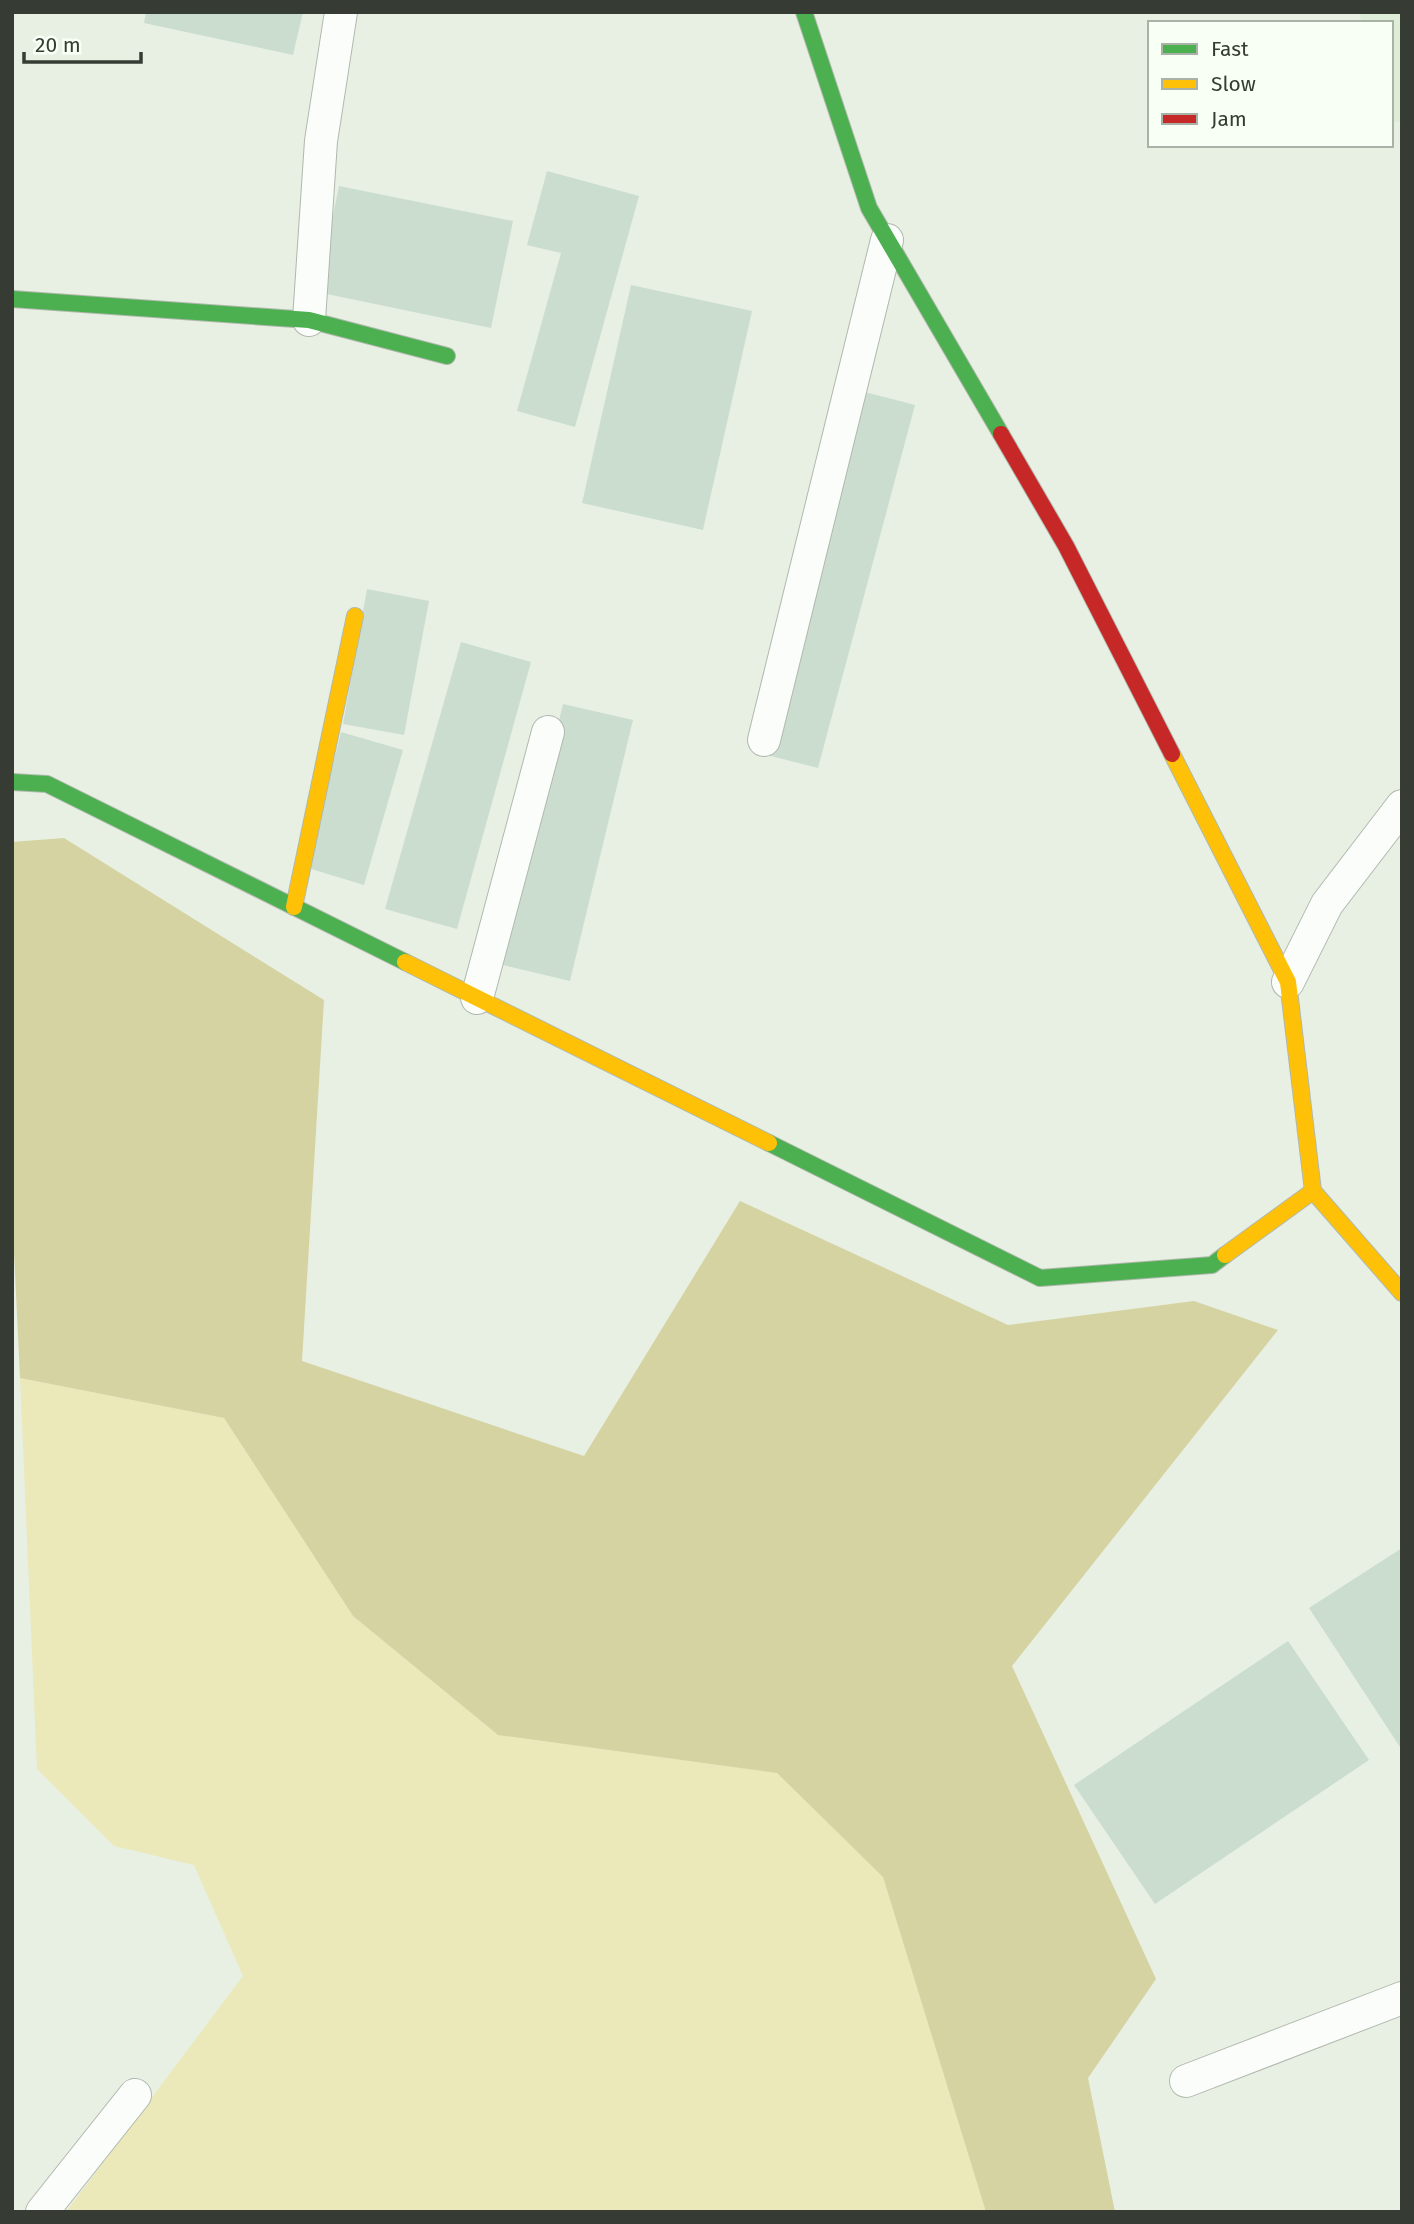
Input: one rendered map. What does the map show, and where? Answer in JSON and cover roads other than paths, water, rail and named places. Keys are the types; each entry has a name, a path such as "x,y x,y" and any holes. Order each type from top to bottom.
{"street":[{"path":"309,320 321,141 341,12"},
{"path":"804,12 869,208 1066,546 1288,982 1313,1191 1402,1293"},
{"path":"764,740 887,240"},
{"path":"12,299 309,320 446,356"},
{"path":"294,907 355,616"},
{"path":"477,998 548,732"},
{"path":"12,782 47,784 1040,1278 1212,1265 1313,1191"},
{"path":"1288,982 1327,904 1402,806"},
{"path":"1186,2081 1402,1998"},
{"path":"41,2212 135,2095"}]}
